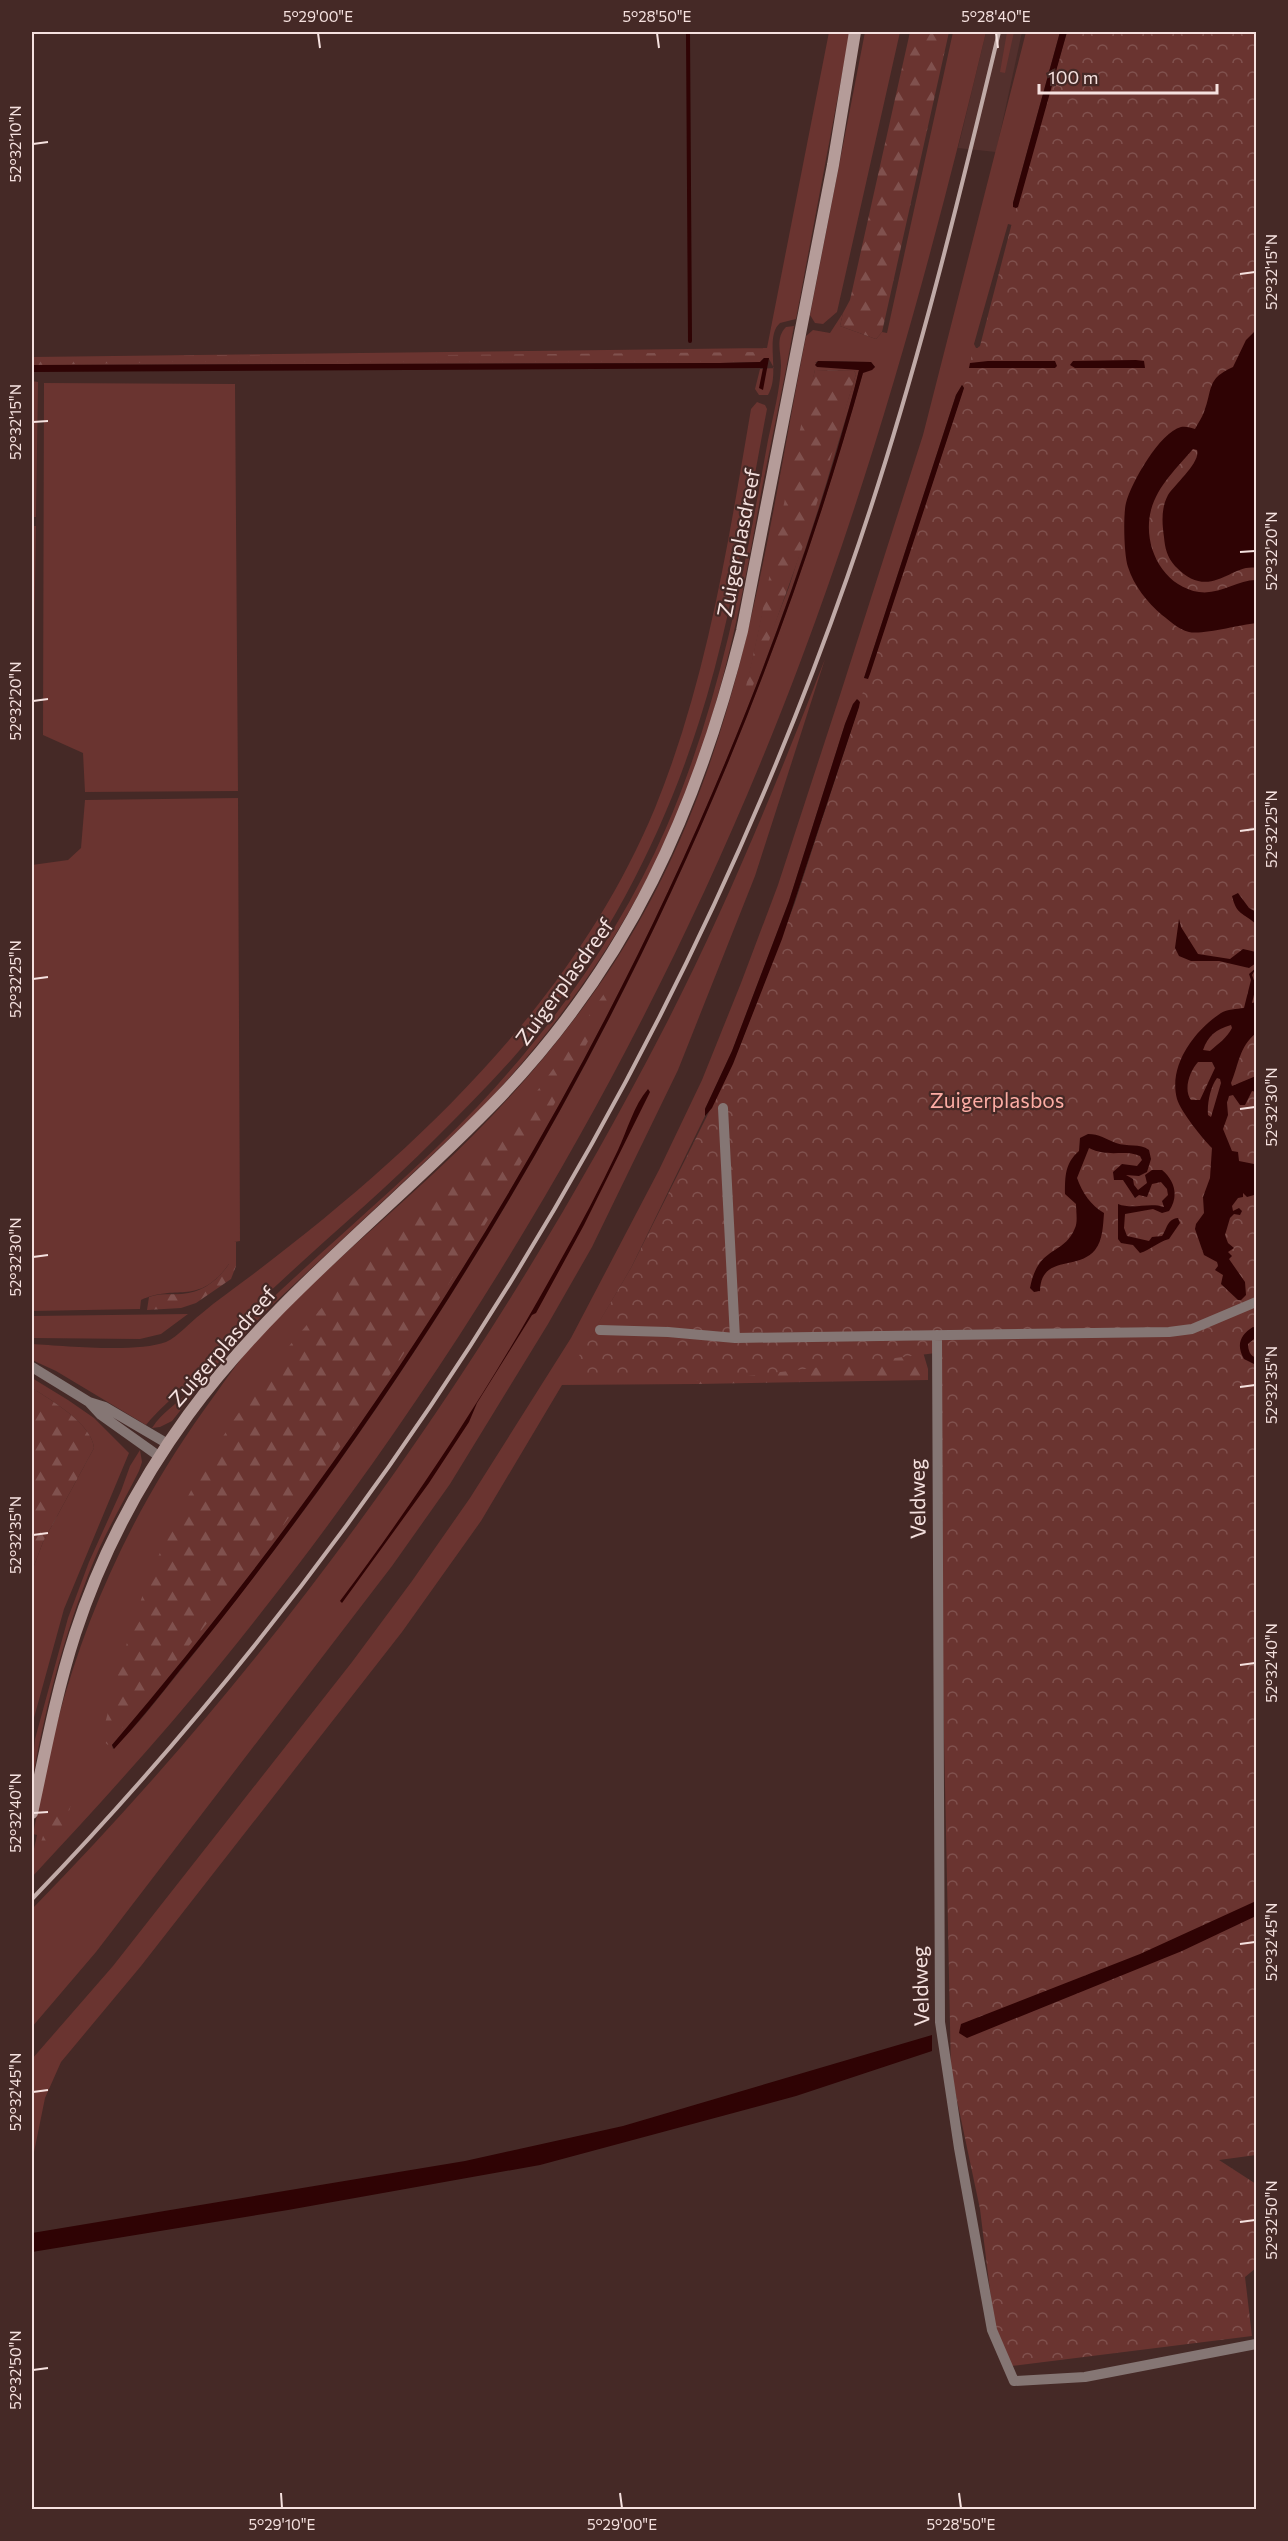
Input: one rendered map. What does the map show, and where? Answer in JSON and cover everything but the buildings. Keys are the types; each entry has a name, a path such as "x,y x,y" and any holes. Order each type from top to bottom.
{"main road":[{"name":"Zuigerplasdreef","path":"32,1814 59,1687 76,1631 108,1550 136,1496 168,1444 213,1383 263,1325 501,1096 557,1034 629,927 663,861 699,779 742,631 833,165 855,32"}],"street":[{"path":"723,1108 735,1338"},
{"path":"600,1330 668,1332 735,1338 1169,1332 1192,1329 1257,1302"},
{"name":"Veldweg","path":"937,1335 940,2022 959,2148 992,2330 1014,2381 1085,2377 1257,2344"},
{"path":"32,1367 89,1402 105,1407 168,1444"},
{"path":"89,1402 101,1415 160,1457"}],"shaded area":[{"path":"986,32 1022,32 996,152 958,148"},
{"path":"1060,32 1067,32 1016,208 1013,207 1013,203"},
{"path":"1256,330 1256,568 1247,568 1209,582 1199,581 1188,577 1175,566 1168,556 1163,526 1164,505 1168,495 1195,461 1197,450 1193,449 1169,477 1158,493 1151,510 1149,523 1152,550 1165,573 1175,582 1186,588 1207,592 1256,580 1256,623 1211,631 1189,632 1174,625 1156,610 1134,581 1126,554 1124,526 1126,503 1147,459 1164,438 1181,427 1195,429 1207,404 1214,380 1233,367 1246,340"},
{"path":"764,358 769,358 763,390 759,388 763,368 32,372 32,365 720,363 760,362"},
{"path":"818,361 871,362 875,367 863,373 817,523 765,670 706,813 641,954 570,1092 493,1227 409,1359 320,1488 269,1557 156,1700 114,1749 112,1745 209,1627 302,1506 389,1381 472,1253 550,1121 622,987 687,849 747,709 796,579 828,480 859,370 817,367 815,365"},
{"path":"1055,361 1057,366 1055,368 969,368 970,363"},
{"path":"1073,361 1144,361 1145,368 1075,368 1070,365"},
{"path":"962,385 964,388 870,674 868,679 864,678 956,395"},
{"path":"857,699 860,702 859,707 782,939 733,1064 712,1108 705,1116 705,1109 732,1051 789,901 845,724"},
{"path":"1238,893 1249,908 1256,912 1256,924 1236,907 1232,896"},
{"path":"1179,919 1181,927 1198,954 1230,959 1243,949 1256,952 1256,963 1249,968 1219,961 1191,961 1179,956 1175,948"},
{"path":"1256,968 1252,975 1256,986 1252,1003 1256,1002 1256,1033 1243,1050 1231,1083 1232,1086 1256,1076 1256,1092 1252,1091 1245,1105 1240,1105 1233,1095 1229,1096 1228,1115 1223,1129 1232,1151 1238,1152 1239,1161 1254,1164 1256,1167 1254,1195 1247,1197 1243,1193 1243,1197 1238,1198 1232,1206 1233,1211 1239,1208 1242,1211 1240,1215 1234,1214 1230,1218 1225,1235 1228,1243 1234,1248 1228,1252 1232,1256 1229,1259 1245,1282 1246,1295 1238,1300 1221,1284 1223,1275 1215,1270 1218,1266 1217,1262 1204,1255 1195,1229 1204,1213 1203,1197 1210,1178 1212,1148 1183,1111 1177,1099 1175,1086 1180,1061 1193,1039 1211,1020 1223,1012 1244,1008 1251,980 1249,974","holes":["1231,1025 1232,1028 1225,1038 1210,1051 1203,1050 1213,1034","1198,1062 1212,1062 1215,1068 1200,1100 1191,1100 1188,1091 1188,1080","1217,1078 1221,1083 1211,1117 1208,1115 1208,1106"]},
{"path":"648,1089 650,1092 584,1225 536,1313 532,1315 477,1403 469,1422 429,1483 342,1603 340,1601 428,1478 509,1350 582,1221 618,1150 635,1110"},
{"path":"1088,1134 1149,1150 1151,1159 1147,1172 1139,1176 1126,1175 1133,1179 1138,1190 1147,1183 1145,1175 1152,1170 1162,1170 1173,1184 1175,1194 1169,1211 1162,1213 1153,1209 1125,1214 1124,1228 1127,1236 1149,1241 1152,1237 1162,1236 1172,1220 1178,1218 1180,1223 1169,1239 1140,1253 1133,1245 1121,1243 1118,1239 1118,1204 1164,1207 1162,1201 1168,1195 1167,1189 1161,1182 1152,1184 1147,1197 1139,1195 1135,1198 1123,1180 1114,1180 1113,1172 1122,1164 1137,1166 1142,1160 1140,1156 1096,1151 1089,1148 1077,1178 1088,1198 1104,1213 1100,1242 1088,1256 1053,1267 1042,1279 1040,1291 1034,1292 1030,1288 1039,1264 1070,1237 1076,1226 1076,1204 1065,1194 1066,1176 1068,1165 1079,1151 1080,1138"},
{"path":"1253,1327 1256,1328 1256,1340 1254,1339 1248,1346 1251,1354 1256,1357 1256,1365 1244,1359 1240,1349 1242,1337"},
{"path":"1256,1901 1256,1916 1182,1951 967,2038 959,2033 961,2024 1140,1954"},
{"path":"932,2035 932,2051 796,2096 540,2165 288,2210 32,2252 32,2233 465,2161 623,2126"}],"green space":[{"path":"829,32 850,32 796,319 780,323 775,329 773,367 769,359 764,358 760,362 720,363 32,365 32,357 767,348"},
{"path":"865,32 900,32 837,312 823,324 815,323 810,315"},
{"path":"910,32 949,32 882,332 876,339 840,326 843,313 850,300"},
{"path":"953,32 986,32 903,349 829,583 747,795 687,928 622,1058 552,1185 476,1310 395,1431 310,1549 175,1718 32,1877 32,1858 37,1835 33,1834 50,1750 69,1681 116,1560 157,1483 179,1446 249,1349 299,1297 433,1174 507,1100 574,1020 614,963 656,889 691,814 718,738 741,660 759,580 806,336 813,330 830,333 843,313 840,326 876,339 882,332 887,333","holes":["818,361 871,362 875,367 863,372 817,524 764,672 705,816 640,958 568,1096 490,1232 406,1364 316,1494 266,1561 156,1701 113,1749 112,1745 209,1627 302,1506 389,1381 472,1253 550,1121 622,987 687,849 747,709 783,614 815,518 859,370 815,363","815,370 854,371 856,374 789,587 743,704"]},
{"path":"1007,32 1014,32 1005,73 1000,72"},
{"path":"1026,32 1060,32 1013,203 1013,207 1018,207 1014,219 1047,232 1070,233 1074,227 1084,237 1202,286 1222,277 1231,253 1233,239 1230,227 1205,192 1216,193 1217,191 1224,202 1255,221 1251,240 1237,273 1216,311 1201,346 1205,364 1227,340 1256,287 1256,330 1246,340 1233,368 1218,376 1214,381 1207,404 1195,429 1181,427 1165,437 1138,478 1125,504 1127,565 1142,594 1176,626 1187,632 1199,633 1213,630 1236,640 1256,643 1256,668 1244,670 1235,667 1220,649 1214,648 1196,659 1186,660 1175,651 1159,658 1146,683 1186,695 1229,699 1256,698 1256,702 1211,719 1187,722 1163,718 1125,694 1087,659 1068,637 1050,604 1053,596 1071,625 1081,621 1088,609 1087,601 1068,565 1061,544 1055,541 1044,543 1045,528 1062,452 1059,424 1049,409 1036,408 1020,425 1019,403 995,385 963,406 940,473 836,811 766,1022 729,1105 712,1108 743,1040 795,903 859,707 859,700 853,704 845,724 789,901 732,1051 705,1109 705,1116 631,1268 590,1338 767,1341 912,1337 920,1344 923,1352 697,1351 697,1384 562,1385 481,1521 402,1632 141,1966 61,2062 45,2098 32,2162 32,2059 113,1966 352,1662 412,1581 470,1498 571,1338 659,1170 702,1080 778,885 923,435","holes":["1008,224 1012,225 1010,237 1042,249 1056,265 1063,288 1064,314 1061,326 1049,342 1032,348 1013,350 976,348 974,344","1055,361 1057,366 1055,368 969,368 970,363","1073,361 1144,361 1145,367 1075,368 1070,365","1094,381 1118,385 1119,391 1094,416 1079,422 1065,415 1060,409 1058,398 1084,383","962,385 964,388 870,673 868,678 864,678 956,395"]},
{"name":"Zuigerplasbos","path":"1067,32 1256,32 1256,2155 1219,2160 1256,2184 1256,2268 1245,2277 1252,2336 1011,2366 997,2347 980,2209 951,2072 936,1353 707,1381 567,1376 631,1268 733,1064 795,903 964,388 969,364 976,349 980,346 1013,219"},
{"path":"794,326 741,599 708,731 679,811 633,904 578,991 547,1032 480,1110 268,1309 219,1362 172,1421 152,1428 160,1417 198,1381 257,1313 478,1106 534,1042 607,940 666,828 685,781 716,686 750,539 778,394 781,366 779,345 786,327"},
{"path":"765,352 760,362 169,362 32,365 32,359 218,355 407,358 444,355"},
{"path":"773,368 772,386 768,395 759,395 755,389 760,369"},
{"path":"815,370 854,371 856,374 809,529 746,705 742,703 804,411"},
{"path":"32,381 38,382 36,517 32,517"},
{"path":"44,383 235,384 238,791 85,792 83,753 43,735"},
{"path":"757,402 765,405 767,409 721,645 699,722 665,813 623,901 572,983 543,1022 493,1080 413,1161 245,1316 185,1386 146,1425 56,1371 32,1360 32,1344 100,1348 137,1347 166,1342 175,1336 373,1177 430,1124 485,1067 536,1008 581,945 621,878 655,808 673,760 689,711 714,611 751,409"},
{"path":"32,526 36,526 34,644 32,644"},
{"path":"825,659 755,876 678,1070 592,1247 548,1324 450,1484 392,1566 96,1952 32,2027 32,1909 125,1810 214,1708 299,1602 380,1493 457,1381 530,1266 599,1149 686,985 749,847"},
{"path":"238,798 240,1241 229,1243 229,1264 218,1277 197,1290 154,1295 141,1300 140,1309 32,1311 32,865 68,860 81,848 85,800"},
{"path":"608,988 614,991 542,1127 464,1259 382,1387 271,1542 108,1745 101,1739 126,1645 143,1594 179,1514 229,1427 270,1370 338,1290 424,1200 511,1123 550,1074"},
{"path":"229,1242 236,1242 236,1266 231,1279 196,1303 181,1308 147,1310 149,1297 197,1291 220,1276 229,1264"},
{"path":"188,1314 161,1334 140,1339 32,1338 32,1316"},
{"path":"697,1351 923,1352 928,1369 928,1380 697,1384"},
{"path":"32,1378 94,1418 129,1453 64,1609 32,1725 32,1571 43,1542 94,1448 92,1439 79,1422 32,1388"},
{"path":"32,1388 79,1422 92,1439 94,1448 43,1542 32,1571"},
{"path":"140,1450 142,1462 139,1471 99,1549 78,1603 53,1687 34,1771 32,1770 35,1739 68,1618 130,1466"},
{"path":"72,1788 75,1791 61,1838 34,1864 51,1811"}],"waterway":[{"path":"688,32 690,341"}],"railway":[{"path":"32,1899 164,1755 288,1603 403,1446 510,1282 609,1113 698,940 777,761 847,578 891,443 930,307 999,32"}]}
